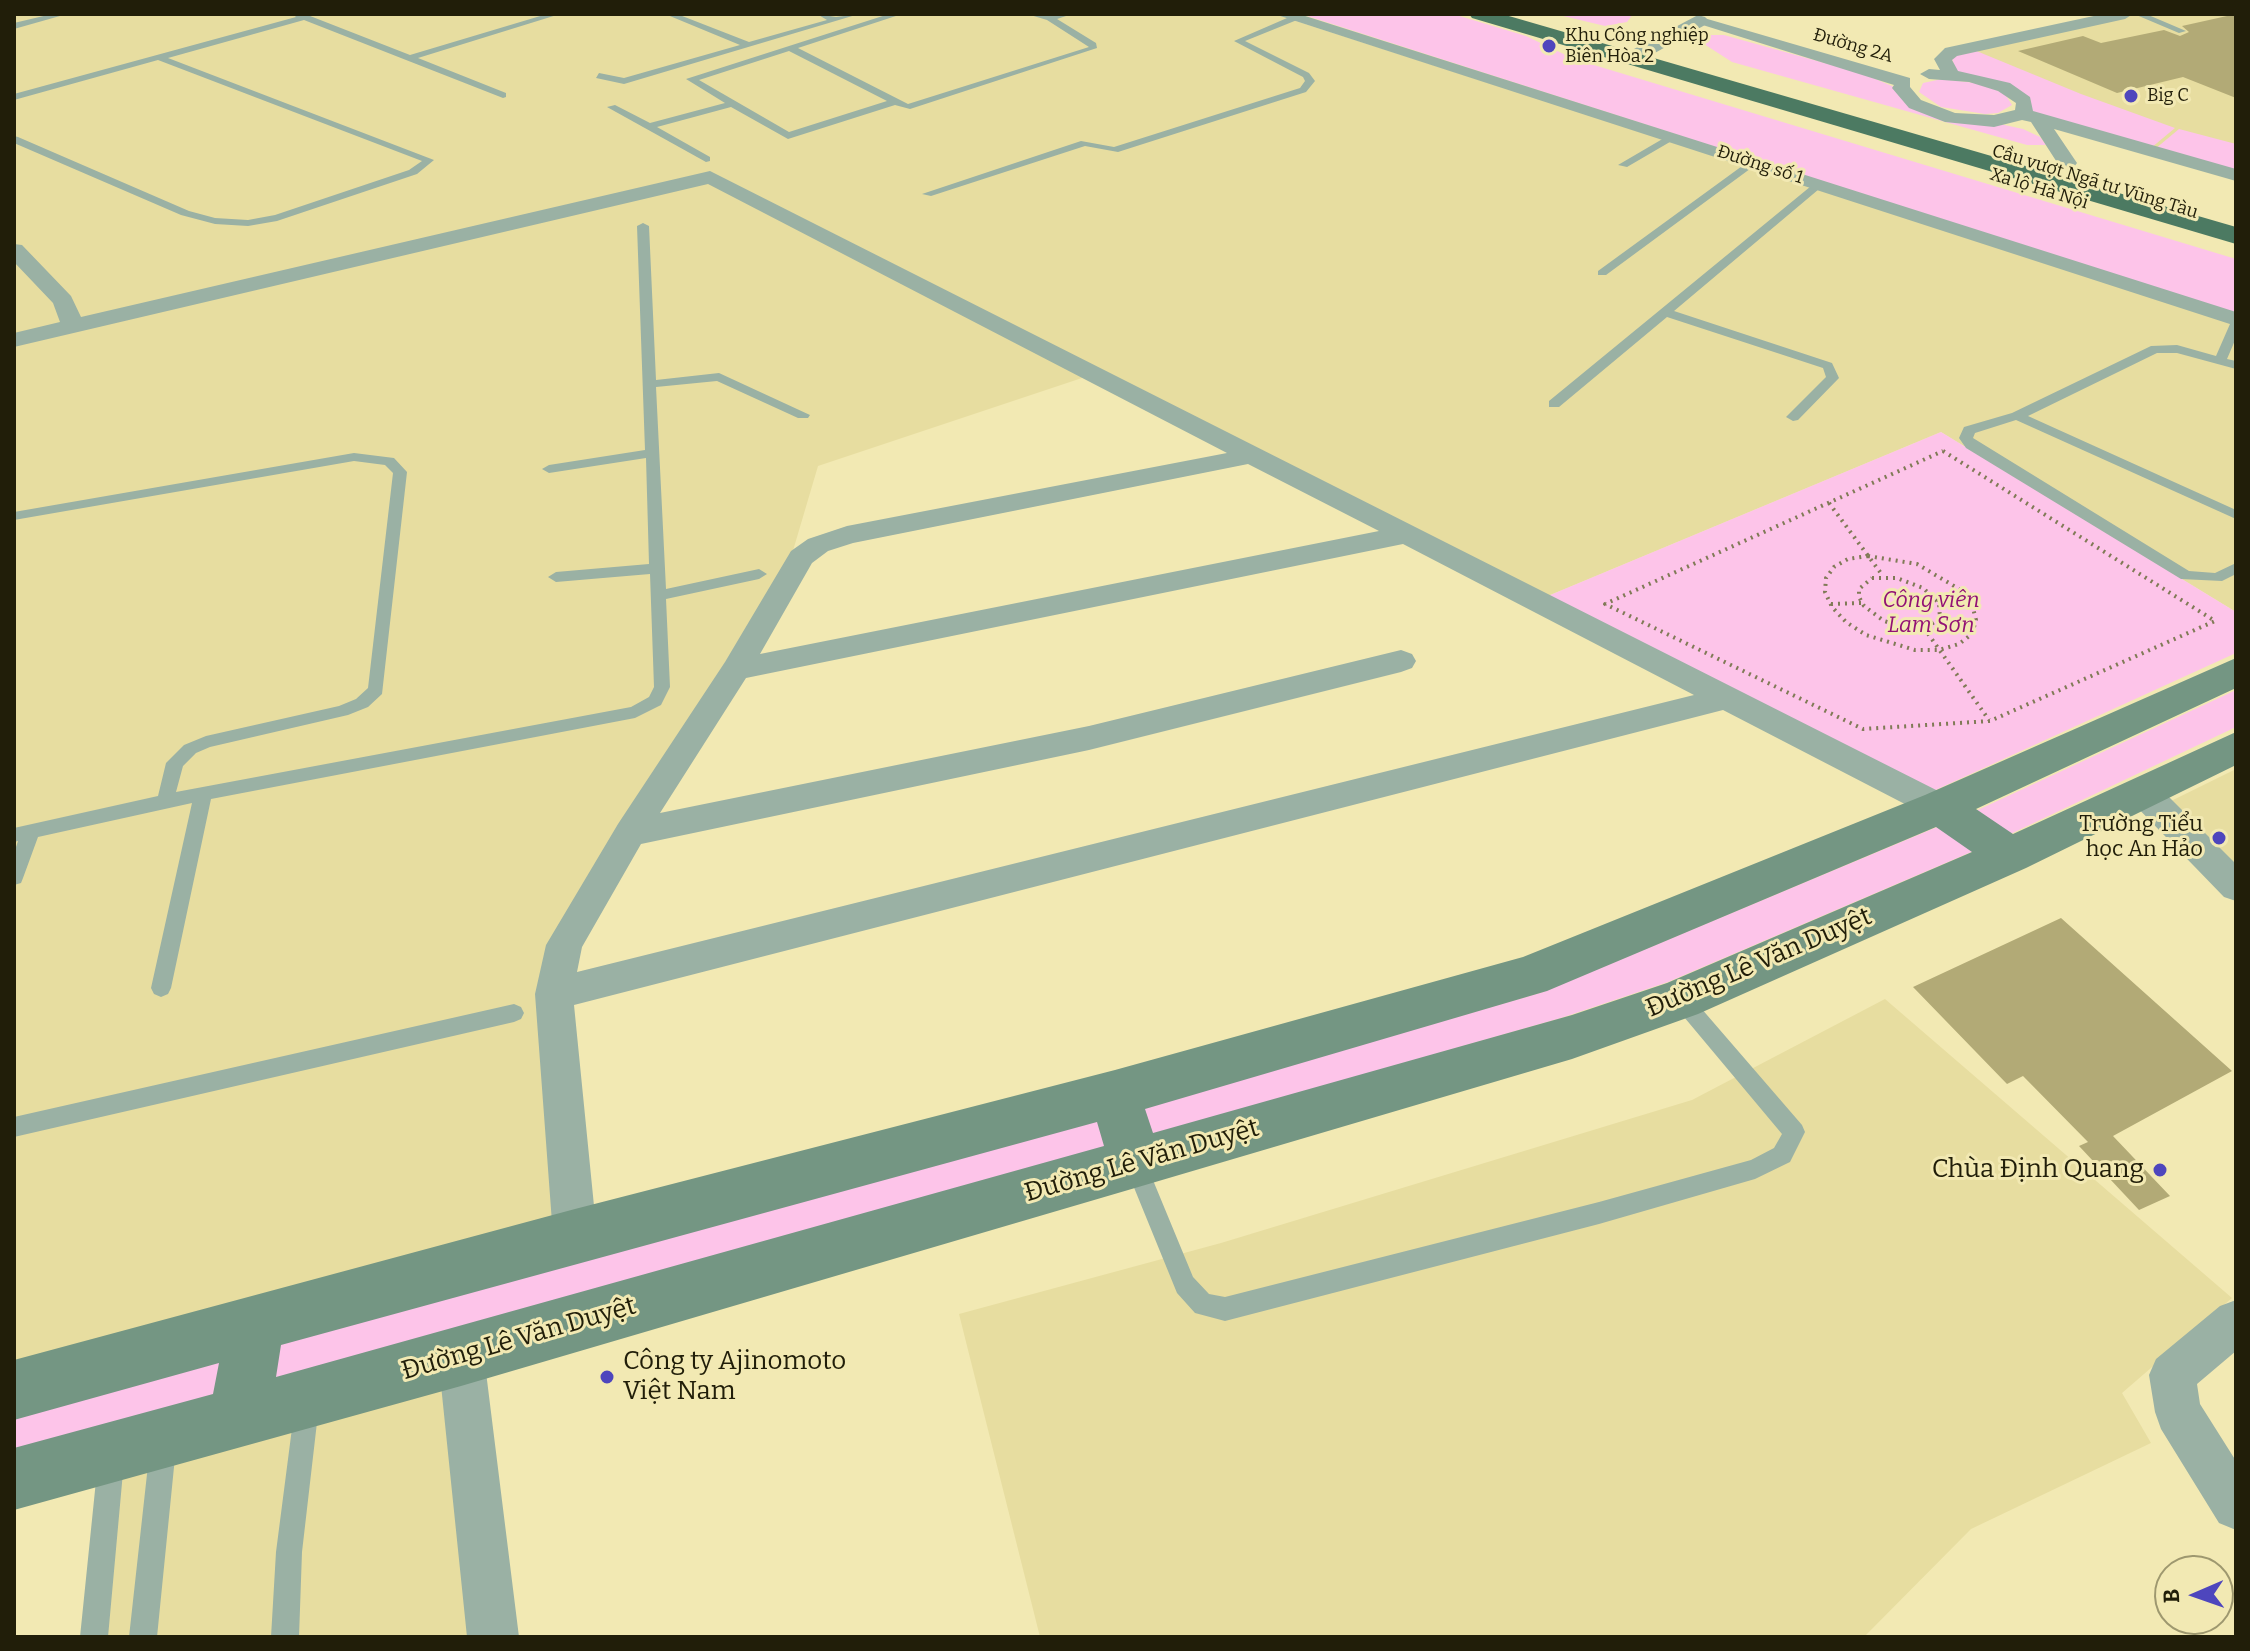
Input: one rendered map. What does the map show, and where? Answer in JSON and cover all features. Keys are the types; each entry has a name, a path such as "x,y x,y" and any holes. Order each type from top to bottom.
{"highway":[{"name":"Xa lộ Hà Nội","path":"1479,14 1944,143"},
{"path":"1520,14 1616,41"},
{"name":"Xa lộ Hà Nội","path":"1616,41 1849,117 1962,134 2236,212"},
{"name":"Xa lộ Hà Nội","path":"1849,117 1877,139 2236,249"},
{"name":"Cầu vượt Ngã tư Vũng Tàu","path":"1944,143 2236,225"},
{"name":"Cầu vượt Ngã tư Vũng Tàu","path":"1944,143 2236,236"}],"main road":[{"path":"14,1390 575,1236 1115,1094 1530,976 1940,807 2236,672"},
{"name":"Đường Lê Văn Duyệt","path":"14,1479 461,1356 1572,1037 1681,999 2010,855 2236,747"},
{"path":"1940,807 2010,855"},
{"path":"1115,1094 1135,1163"},
{"path":"240,1415 255,1325"}],"street":[{"path":"1616,41 1669,14"},
{"path":"1951,74 1943,59 1951,52 2125,14"},
{"name":"Đường số 1","path":"1288,16 1820,184 2236,322"},
{"path":"1645,49 1688,16"},
{"name":"Đường 2A","path":"1688,16 1904,82"},
{"path":"2067,163 2030,116 2016,94 1988,81 1951,74 1922,75 1904,82 1901,88 1904,96 1931,112 1952,118 1994,121 2030,116 2236,175"},
{"path":"14,340 710,177 1249,456 1940,807"},
{"path":"14,250 63,301 73,326"},
{"path":"575,1236 554,994 564,945 630,833 736,669 801,557 818,545 863,532 1249,456"},
{"path":"736,669 1404,535"},
{"path":"630,833 1089,738 1401,661"},
{"path":"554,994 1727,698"},
{"path":"2143,792 2236,887"},
{"path":"2236,1322 2172,1375 2178,1412 2236,1506"},
{"path":"461,1356 493,1637"}],"lane":[{"path":"14,26 63,14"},
{"path":"14,97 316,14"},
{"path":"410,58 556,14"},
{"path":"669,14 749,45"},
{"path":"821,14 835,20"},
{"path":"599,76 624,81 855,14"},
{"path":"893,102 788,136 731,104 692,77 898,14"},
{"path":"790,48 907,107 1093,48 1093,45 1050,18 1031,14"},
{"path":"1050,18 1068,14"},
{"path":"2138,14 2182,31"},
{"path":"301,16 503,95"},
{"path":"927,194 1085,143 1114,150 1303,90 1310,81 1306,75 1238,41 1288,16"},
{"path":"14,139 185,213 215,221 248,223 277,218 413,172 429,160 158,57"},
{"path":"649,126 731,104"},
{"path":"612,107 706,159"},
{"path":"1623,165 1671,137"},
{"path":"1602,273 1753,163"},
{"path":"1554,404 1820,184"},
{"path":"14,878 23,833 165,801 635,712 655,701 662,687 643,226"},
{"path":"1665,312 1828,366 1833,378 1793,417"},
{"path":"2221,359 2236,322"},
{"path":"2236,365 2177,349 2155,349 2017,416 1969,430 1966,438 1971,445 2186,576 2217,578 2236,568"},
{"path":"651,384 719,377 803,415"},
{"path":"2017,416 2236,515"},
{"path":"549,469 654,453"},
{"path":"14,516 354,457 389,461 400,472 376,690 362,703 342,711 206,742 190,749 175,763 165,801"},
{"path":"556,577 658,568"},
{"path":"659,595 759,574"},
{"path":"161,988 203,794"},
{"path":"1135,1163 1185,1285 1203,1305 1225,1309 1599,1213 1755,1169 1782,1155 1794,1132 1681,999"},
{"path":"14,1127 514,1013"},
{"path":"285,1637 289,1552 308,1396"},
{"path":"143,1637 164,1437"},
{"path":"94,1637 112,1451"}],"path":[{"path":"1943,451 2215,621 1990,721 1863,729 1605,604 1943,451"},
{"path":"1829,503 1883,577"},
{"path":"1868,556 1917,564 1940,575 1968,599 1976,620 1972,634 1959,644 1939,650 1915,650 1866,635 1846,622 1825,592 1826,578 1834,567 1848,559 1868,556"},
{"path":"1883,577 1910,582 1937,600 1942,612 1940,619 1924,628 1884,621 1862,603 1859,589 1864,583 1883,577"},
{"path":"1937,600 1968,599"},
{"path":"1831,604 1862,603"},
{"path":"1924,628 1990,721"}],"shaded area":[{"path":"14,14 1274,14 2236,323 2236,612 1941,432 1543,598 1100,372 818,466 792,554 552,944 557,1217 14,1366"},
{"name":"Big C","path":"2138,14 2236,14 2236,172 2031,114 2031,101 2020,92 1956,54"},
{"name":"Trường Tiểu học An Hảo","path":"2236,769 2236,873 2167,803"},
{"path":"1885,999 2232,1298 2122,1393 2151,1443 1971,1529 1864,1637 1040,1637 959,1314 1221,1243 1692,1100"},
{"path":"448,1387 474,1637 106,1637 122,1474"}],"green space":[{"path":"1301,14 1453,14 1526,36 1574,59 2236,259 2236,314"},
{"path":"1555,14 1633,14 1627,22 1605,26"},
{"path":"1708,35 1724,35 1864,74 1894,87 1908,104 2023,129 2040,137 2046,145 2027,145 1732,62 1704,44 1701,39"},
{"path":"1974,50 2175,128 2151,148 2031,114 2031,101 2020,92 1957,73 1951,56"},
{"path":"1942,79 1983,84 2005,94 2012,105 1998,113 1985,114 1941,107 1919,92 1923,83"},
{"path":"2179,129 2236,144 2236,172 2155,149"},
{"name":"Công viên Lam Sơn","path":"1941,432 2236,612 2236,653 1929,793 1543,598"},
{"path":"2236,690 2236,727 2000,839 1967,815"},
{"path":"1949,822 1983,847 1668,982 1561,1018 1142,1138 1132,1111 1543,992"},
{"path":"1107,1118 1116,1146 261,1382 267,1347"},
{"path":"233,1355 227,1392 14,1452 14,1415"}],"building":[{"path":"2236,14 2236,98 2183,77 2117,93 2018,51 2083,36 2101,43 2164,30 2180,36 2189,32 2182,26"},
{"path":"2061,918 2232,1071 2113,1136 2170,1196 2139,1210 2079,1146 2088,1142 2023,1076 2007,1084 1913,987"}],"place":[{"name":"Khu Công nghiệp Biên Hòa 2","path":"1549,46"},
{"name":"Big C","path":"2131,96"},
{"name":"Trường Tiểu học An Hảo","path":"2219,838"},
{"name":"Chùa Định Quang","path":"2160,1170"},
{"name":"Công ty Ajinomoto Việt Nam","path":"607,1377"}]}
